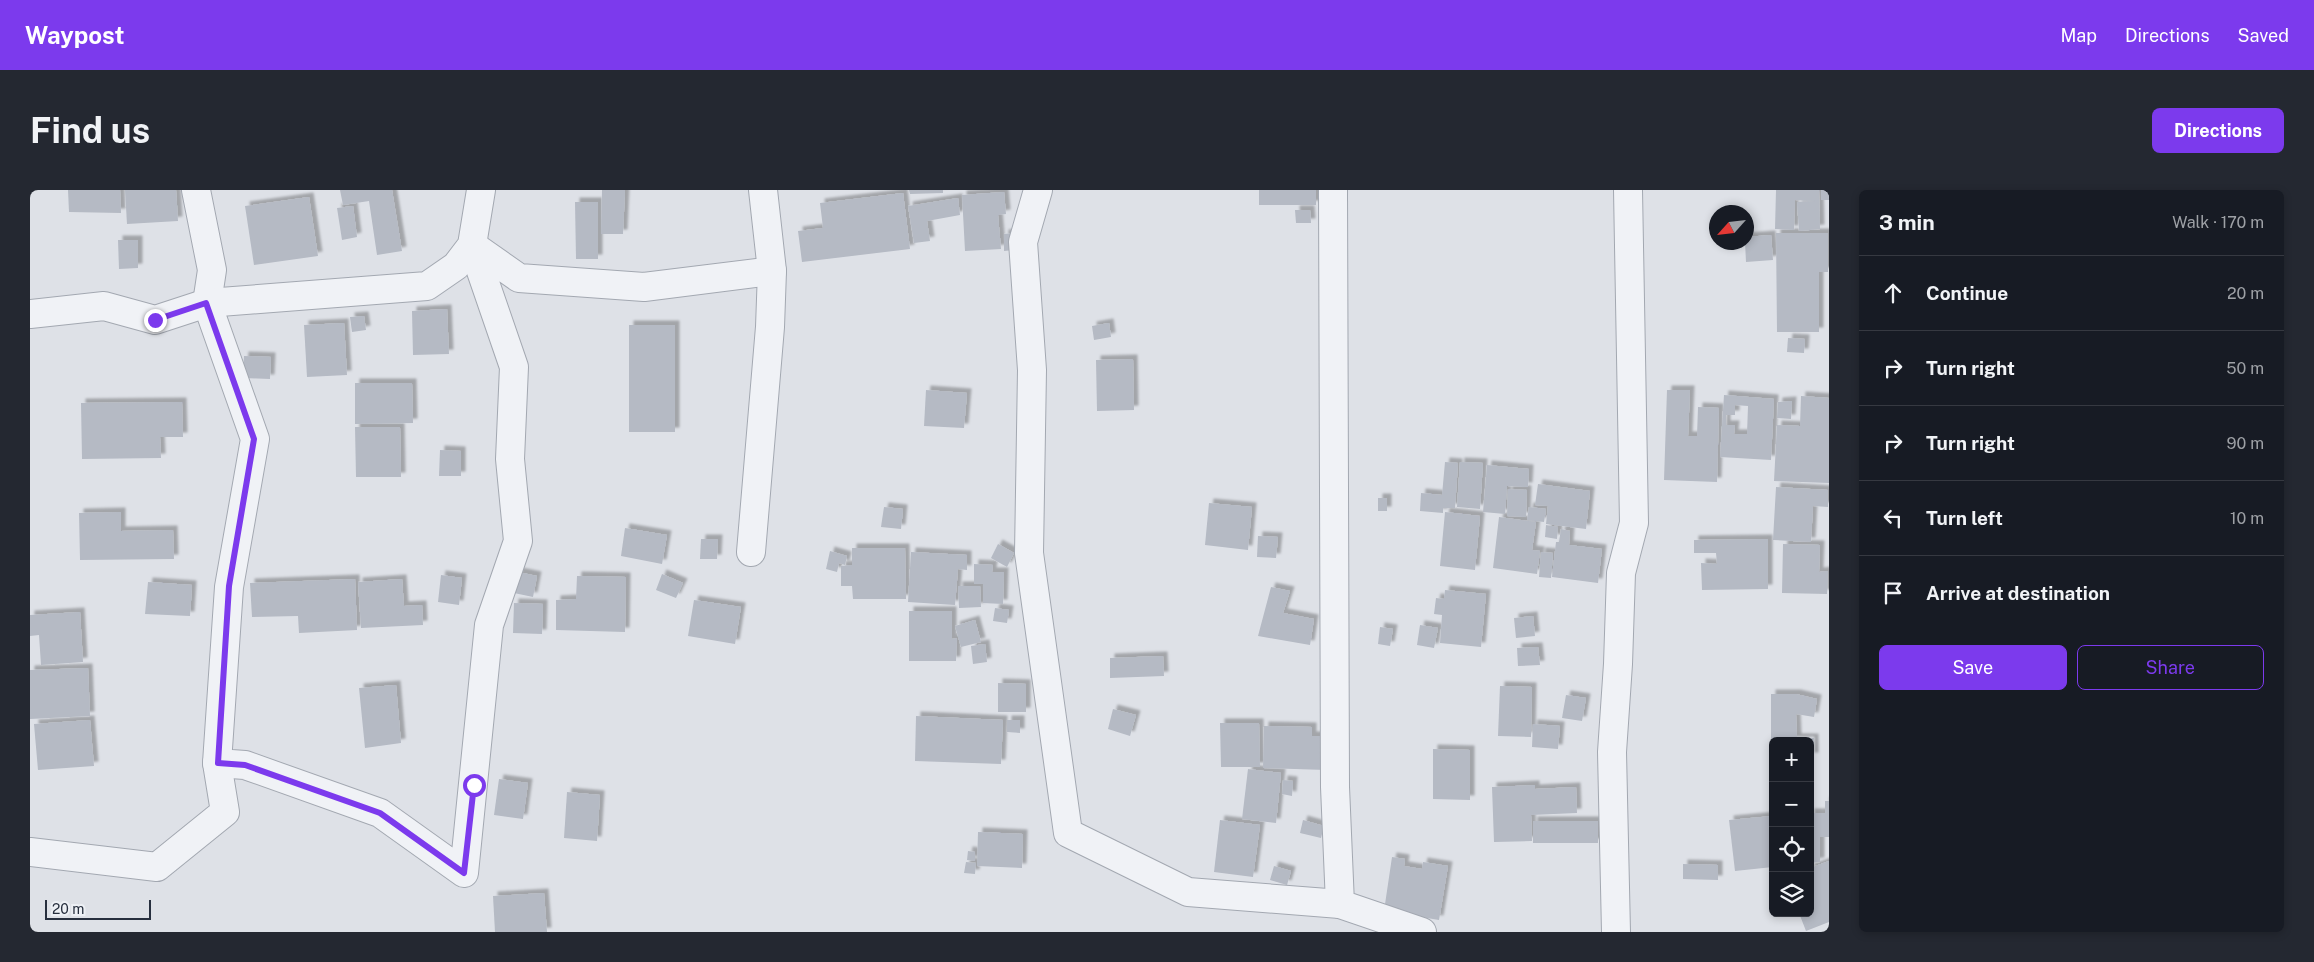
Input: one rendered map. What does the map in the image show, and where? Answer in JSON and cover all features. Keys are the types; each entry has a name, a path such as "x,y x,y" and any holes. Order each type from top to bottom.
{"street":[{"path":"30,852 157,867 225,812 218,763 229,586 254,439 206,303 212,270 196,190"},
{"path":"30,314 104,306 155,320 206,303 427,286 456,266 472,245 481,190"},
{"path":"751,552 770,327 772,270 762,190"},
{"path":"1038,190 1023,242 1032,370 1029,553 1068,833 1188,892 1340,904 1422,932"},
{"path":"1332,190 1335,787 1340,904"},
{"path":"1616,932 1612,752 1618,664 1621,573 1634,523 1628,190"},
{"path":"472,245 519,278 644,287 772,270"},
{"path":"218,763 245,765 380,813 464,873 489,625 518,541 510,459 514,367 472,245"}],"building":[{"path":"68,190 120,190 121,213 69,212"},
{"path":"125,190 176,190 178,221 127,224"},
{"path":"340,190 392,190 402,251 377,255 369,201 343,205"},
{"path":"602,190 625,190 623,234 601,234"},
{"path":"909,190 943,190 943,193 910,194"},
{"path":"1259,190 1316,190 1316,205 1259,205"},
{"path":"1776,190 1819,190 1820,229 1799,231 1797,202 1815,201 1795,200 1794,230 1775,229"},
{"path":"1821,190 1829,190 1829,200 1821,200"},
{"path":"1004,192 1006,214 998,215 1001,249 965,251 962,195"},
{"path":"903,193 910,249 802,262 798,231 823,228 820,203"},
{"path":"309,197 318,256 254,265 245,206"},
{"path":"958,198 960,215 927,221 930,241 914,243 908,206"},
{"path":"575,202 598,202 598,259 576,259"},
{"path":"353,206 357,237 342,240 337,208"},
{"path":"1295,210 1310,210 1311,223 1296,223"},
{"path":"1014,233 1014,250 1004,251 1004,234"},
{"path":"1776,233 1828,233 1828,272 1819,272 1819,332 1777,332"},
{"path":"1771,235 1773,260 1746,262 1745,250 1754,250 1754,236"},
{"path":"118,240 138,240 138,268 119,269"},
{"path":"447,309 449,354 413,355 412,311"},
{"path":"364,316 366,330 352,332 350,317"},
{"path":"344,323 347,375 307,377 304,325"},
{"path":"1109,323 1111,337 1094,340 1092,326"},
{"path":"629,325 675,325 675,432 629,432"},
{"path":"1788,338 1805,339 1804,353 1787,352"},
{"path":"244,356 271,357 270,379 243,378"},
{"path":"1133,359 1134,410 1097,411 1096,360"},
{"path":"355,383 412,383 413,423 355,424"},
{"path":"926,390 967,393 964,428 924,426"},
{"path":"1667,390 1690,390 1688,436 1697,436 1698,407 1719,408 1717,482 1664,480"},
{"path":"1724,395 1774,399 1771,460 1720,457","holes":["1735,405 1748,406 1747,434 1734,434 1735,425 1726,425 1726,415 1735,415"]},
{"path":"1801,396 1829,398 1829,483 1774,481 1777,425 1800,426"},
{"path":"1792,401 1791,419 1777,418 1778,402"},
{"path":"182,402 183,437 160,437 161,458 82,459 81,403"},
{"path":"355,427 400,427 401,477 356,477"},
{"path":"440,450 461,451 461,476 439,476"},
{"path":"1445,462 1458,463 1455,508 1443,508 1443,513 1420,511 1421,493 1442,495"},
{"path":"1460,462 1483,463 1480,509 1457,507"},
{"path":"1487,465 1529,469 1528,487 1507,486 1505,514 1483,512"},
{"path":"1538,484 1590,491 1586,529 1546,524 1548,506 1535,505"},
{"path":"1776,487 1828,490 1828,507 1813,506 1811,542 1773,540"},
{"path":"1508,489 1527,490 1526,517 1507,516"},
{"path":"1378,498 1387,498 1387,511 1378,511"},
{"path":"1209,503 1252,507 1248,550 1205,545"},
{"path":"884,507 903,509 901,529 881,527"},
{"path":"1529,507 1546,509 1544,522 1527,520"},
{"path":"121,512 121,531 173,530 174,559 80,560 79,513"},
{"path":"1445,512 1480,516 1475,570 1440,566"},
{"path":"1499,517 1536,522 1532,550 1540,551 1537,574 1493,568"},
{"path":"1546,525 1558,527 1557,539 1545,537"},
{"path":"625,528 667,535 662,564 621,556"},
{"path":"1561,529 1570,531 1569,545 1602,549 1598,583 1552,577 1556,542 1559,542"},
{"path":"1258,536 1278,537 1276,558 1257,557"},
{"path":"701,539 718,539 717,559 700,559"},
{"path":"1768,539 1768,589 1702,590 1701,563 1717,564 1716,553 1694,553 1694,540"},
{"path":"998,544 1014,553 1007,567 991,558"},
{"path":"1783,544 1820,545 1819,572 1828,571 1827,594 1782,593"},
{"path":"852,548 905,548 906,599 853,599 852,586 841,586 841,566 852,565"},
{"path":"830,551 847,556 845,565 839,563 837,572 826,569"},
{"path":"911,552 967,555 967,570 958,569 955,605 908,602"},
{"path":"1541,552 1553,553 1551,578 1539,577"},
{"path":"974,564 993,565 992,572 1004,572 1003,604 983,603 983,584 974,584"},
{"path":"518,572 537,576 533,597 514,593"},
{"path":"662,574 683,583 676,598 656,590"},
{"path":"441,575 462,578 459,605 438,602"},
{"path":"577,576 626,577 625,632 556,630 556,600 576,599"},
{"path":"355,579 357,630 299,633 298,616 252,617 250,583"},
{"path":"402,579 404,606 422,605 423,625 361,628 358,582"},
{"path":"148,582 192,585 190,616 145,614"},
{"path":"958,586 980,586 981,607 959,608"},
{"path":"1271,587 1290,591 1283,613 1314,619 1310,645 1258,636"},
{"path":"1445,590 1486,594 1481,647 1440,643 1442,615 1434,614 1436,598 1444,599"},
{"path":"694,600 741,607 735,644 688,636"},
{"path":"514,603 543,604 542,634 513,633"},
{"path":"995,608 1009,610 1007,623 993,621"},
{"path":"909,611 952,611 952,639 957,638 956,661 909,661"},
{"path":"80,612 83,662 41,665 39,635 30,636 30,615"},
{"path":"1533,616 1535,636 1516,638 1514,618"},
{"path":"975,620 981,642 961,647 955,626"},
{"path":"1420,625 1438,628 1434,648 1417,645"},
{"path":"1380,627 1393,629 1390,646 1378,644"},
{"path":"985,644 987,662 973,664 971,646"},
{"path":"1538,647 1540,665 1518,666 1517,648"},
{"path":"1163,656 1164,676 1110,678 1110,658"},
{"path":"88,668 90,716 30,719 30,670"},
{"path":"998,683 1026,684 1026,712 998,712"},
{"path":"396,685 401,743 365,748 359,688"},
{"path":"1500,686 1532,687 1531,737 1498,736"},
{"path":"1771,694 1796,694 1817,699 1814,717 1796,714 1797,737 1771,737"},
{"path":"1566,695 1586,698 1582,721 1562,718"},
{"path":"1113,709 1136,715 1130,736 1108,729"},
{"path":"916,716 1003,720 1001,764 915,761"},
{"path":"90,720 94,766 38,770 34,724"},
{"path":"1007,720 1020,720 1020,733 1007,732"},
{"path":"1220,723 1259,723 1260,767 1221,767"},
{"path":"1533,724 1560,726 1558,749 1532,747"},
{"path":"1264,726 1312,727 1312,736 1327,736 1326,770 1263,768"},
{"path":"1433,749 1470,750 1470,800 1433,799"},
{"path":"1248,769 1281,773 1276,823 1242,819"},
{"path":"499,779 528,783 523,819 494,815"},
{"path":"1283,780 1293,781 1292,796 1282,794"},
{"path":"1535,785 1535,789 1576,787 1577,813 1531,815 1532,841 1494,842 1492,787"},
{"path":"567,792 600,795 597,841 564,838"},
{"path":"1825,801 1829,801 1829,837 1820,837 1820,862 1814,863 1814,813 1825,813"},
{"path":"1769,816 1769,867 1735,871 1729,820"},
{"path":"1220,820 1260,825 1253,877 1214,872"},
{"path":"1303,820 1324,826 1321,838 1300,833"},
{"path":"1533,821 1598,821 1598,843 1533,843"},
{"path":"978,832 1023,834 1022,868 977,866"},
{"path":"968,851 975,852 975,861 967,860"},
{"path":"1392,857 1405,859 1404,866 1422,869 1423,862 1448,866 1439,920 1384,911"},
{"path":"1829,861 1829,922 1806,931 1801,917 1814,917 1814,867"},
{"path":"966,862 976,863 975,874 964,873"},
{"path":"1683,864 1718,865 1718,880 1683,879"},
{"path":"1274,866 1291,871 1287,885 1270,880"},
{"path":"544,893 547,932 495,932 493,896"}],"route":[{"path":"155,320 206,303 254,439 229,586 218,763 245,765 380,813 464,873 474,785"}]}
